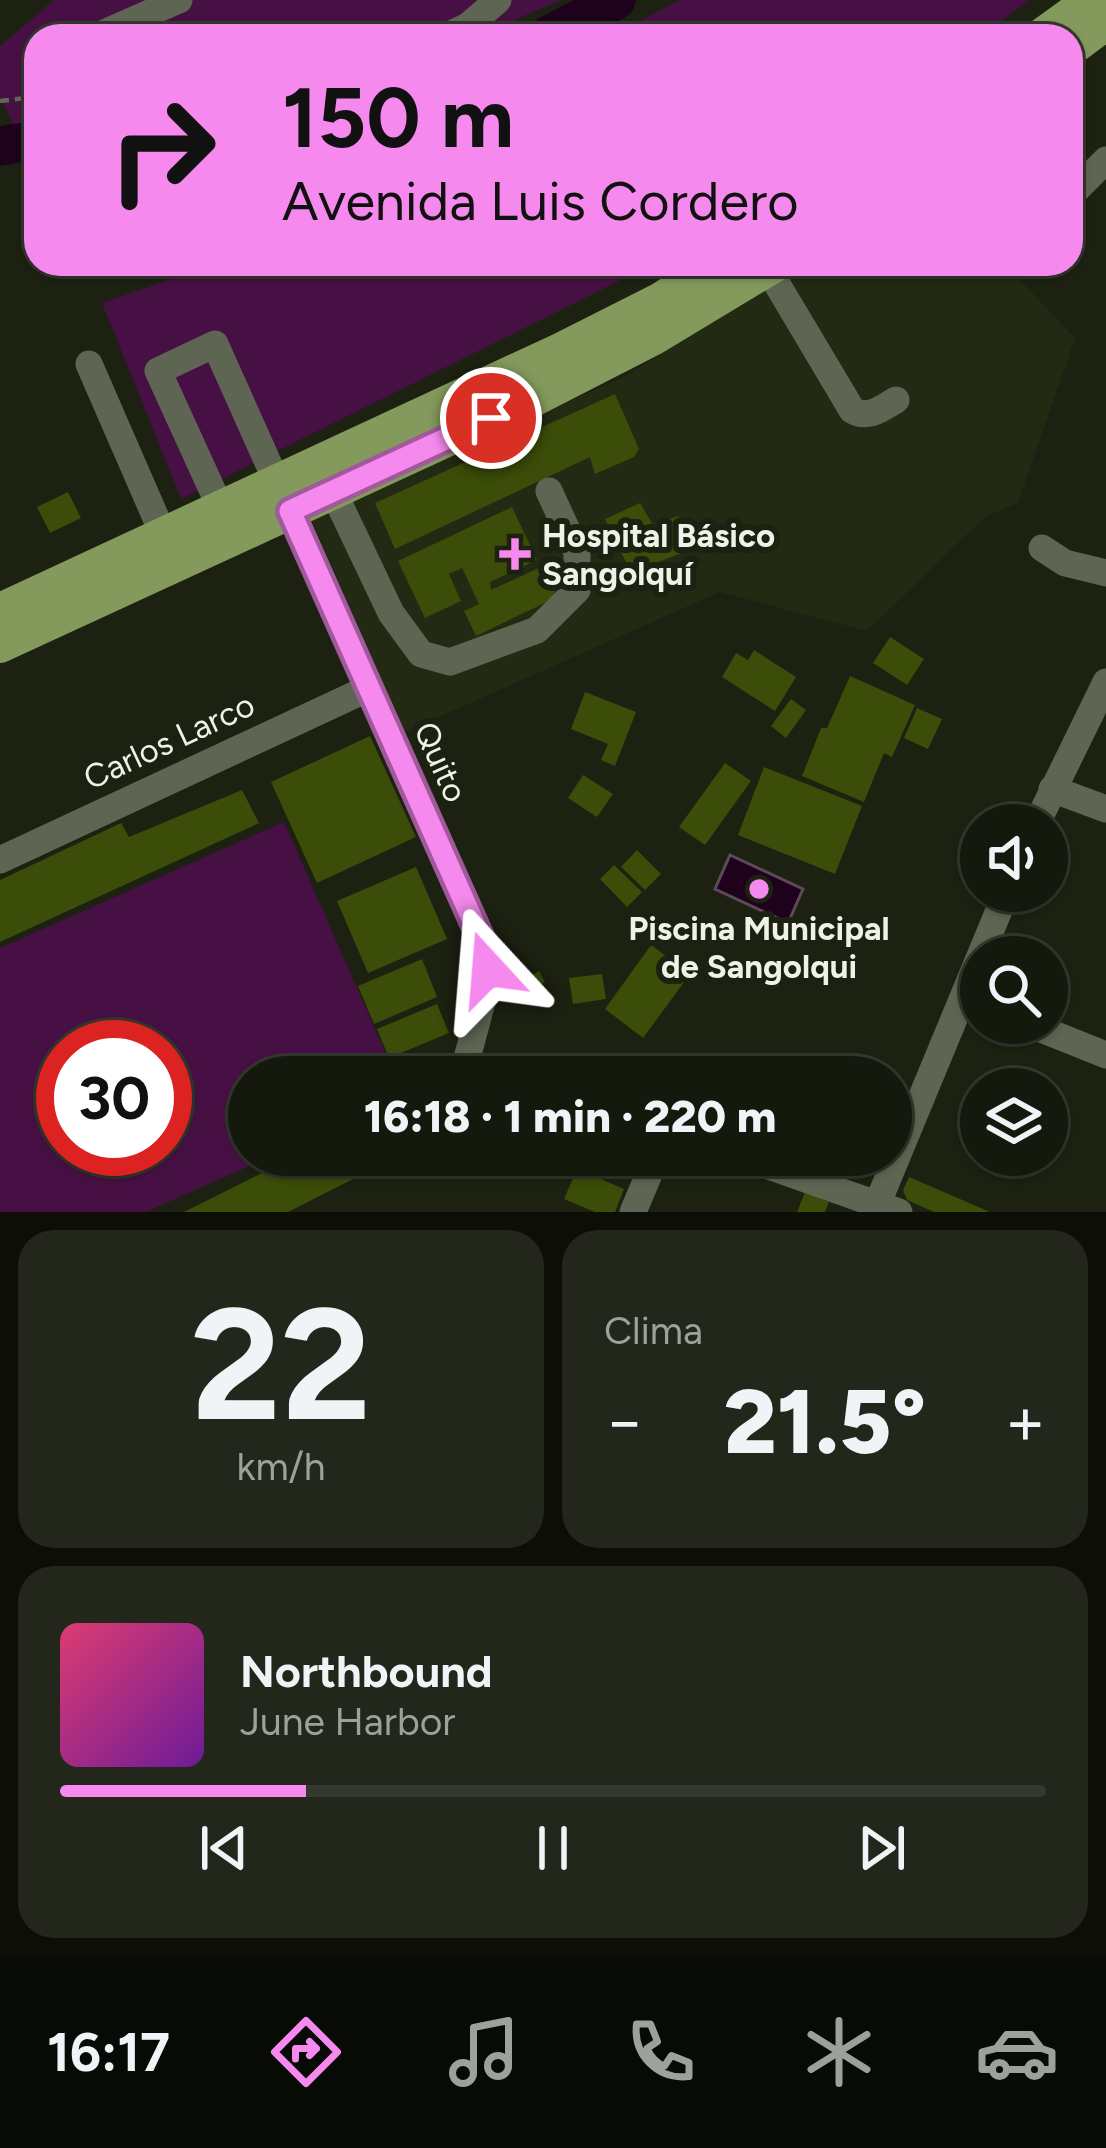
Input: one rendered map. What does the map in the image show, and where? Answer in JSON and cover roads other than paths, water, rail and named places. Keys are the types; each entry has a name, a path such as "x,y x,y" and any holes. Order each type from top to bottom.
{"main road":[{"path":"1059,24 1092,0"},
{"path":"0,645 699,276"},
{"path":"0,611 221,509 332,491 551,390 652,338 754,276"}],"street":[{"path":"124,24 178,0"},
{"path":"470,24 499,0"},
{"path":"1083,183 1106,160"},
{"path":"777,276 852,410 871,414 896,400"},
{"name":"Quito","path":"221,509 158,370 215,344 486,950 485,991 468,1056"},
{"path":"89,364 164,534"},
{"path":"332,491 391,613 421,654 451,662 537,630 577,590 577,552 549,491"},
{"path":"1042,548 1077,568 1106,573"},
{"path":"1045,804 1106,682"},
{"name":"Carlos Larco","path":"0,860 369,688"},
{"path":"1052,788 1106,809"},
{"path":"794,1176 884,1209 960,1027"},
{"path":"1068,1040 1106,1055"},
{"path":"633,1212 648,1176"}],"waterway":[{"path":"570,24 616,0"},
{"path":"0,146 24,142"}],"place":[{"name":"Hospital Básico Sangolquí","path":"515,554"},
{"name":"Piscina Municipal de Sangolqui","path":"759,889"}]}
